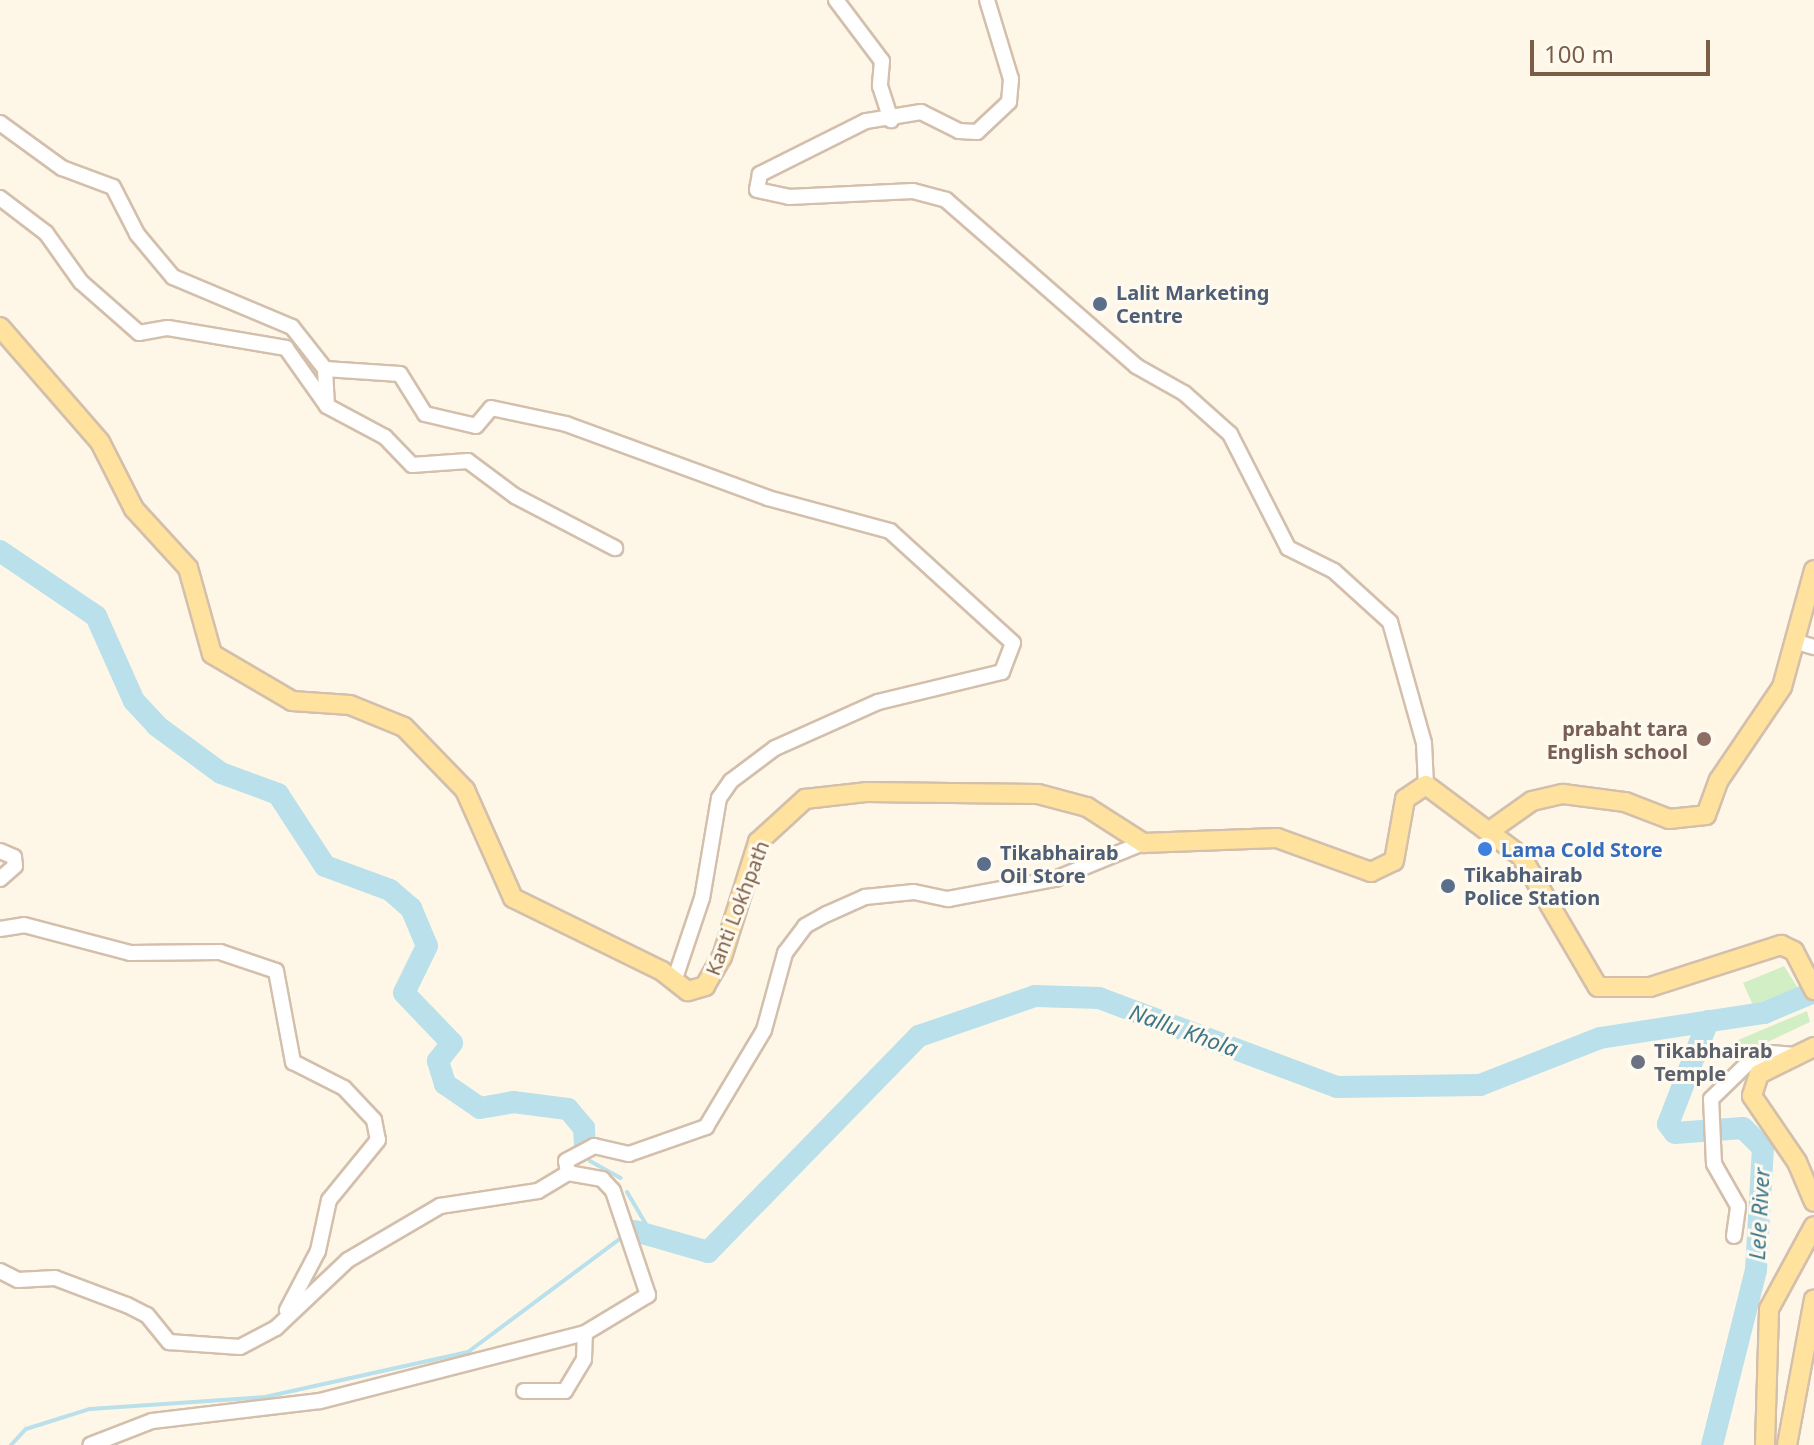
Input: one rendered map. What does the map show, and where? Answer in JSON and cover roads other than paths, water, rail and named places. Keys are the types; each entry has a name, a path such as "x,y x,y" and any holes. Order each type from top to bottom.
{"main road":[{"name":"Kanti Lokhpath","path":"0,327 100,442 134,509 188,568 212,654 292,701 350,705 404,727 465,790 513,898 694,992 711,979 758,842 805,799 866,792 1038,794 1087,807 1143,843"},
{"path":"1491,830 1532,801 1563,794 1625,802 1669,819 1706,815 1719,780 1782,687 1814,570"},
{"path":"1143,843 1277,838 1383,871 1394,861 1405,799 1426,785 1491,830 1521,856 1598,987 1650,987 1769,948 1794,951 1814,990"},
{"path":"1814,1047 1759,1074 1752,1096 1797,1162 1814,1202"},
{"path":"1765,1445 1769,1309 1814,1226"},
{"path":"1787,1445 1814,1299"}],"street":[{"path":"836,0 882,61 880,86 891,120"},
{"path":"987,0 1011,79 1009,102 977,132 959,131 921,112 891,120 866,121 760,174 757,190 789,197 913,191 946,200 1136,366 1184,393 1230,434 1288,548 1334,571 1390,622 1424,743 1426,785"},
{"path":"0,123 62,168 113,187 137,234 173,277 292,327 325,369 327,406"},
{"path":"0,198 46,233 81,282 139,333 168,328 286,348 327,406 385,437 412,465 468,461 515,496 615,548"},
{"path":"325,369 400,374 425,414 476,426 491,408 566,424 768,498 890,531 1013,643 1002,672 878,702 775,748 731,781 719,798 702,898 674,981"},
{"path":"1793,641 1814,647"},
{"path":"568,1173 566,1161 594,1146 629,1154 706,1127 764,1030 785,953 805,926 865,897 914,892 948,899 1055,879 1143,843"},
{"path":"0,851 14,857 15,866 0,879"},
{"path":"0,929 24,925 130,953 220,952 276,971 293,1062 351,1095 374,1120 378,1140 329,1200 318,1251 276,1328"},
{"path":"1734,1236 1738,1206 1710,1142 1710,1122 1720,1084 1771,1053 1795,1055"},
{"path":"0,1271 18,1280 55,1278 127,1305 147,1315 169,1342 240,1347 276,1328 348,1260 415,1219 468,1196 538,1191 568,1173 608,1182 648,1295 585,1333 320,1401 152,1421 90,1445"},
{"path":"524,1391 565,1391 584,1359 585,1333"}],"waterway":[{"path":"0,551 96,616 134,701 157,726 221,773 278,794 325,866 390,890 411,908 427,946 404,993 452,1043 438,1061 445,1084 480,1108 513,1102 568,1109 584,1128 585,1148"},
{"name":"Nallu Khola","path":"635,1231 708,1252 919,1036 1035,996 1099,998 1337,1087 1480,1085 1600,1038 1764,1013 1814,992"},
{"name":"Lele River","path":"1708,1021 1668,1124 1675,1133 1743,1128 1763,1148 1756,1270 1712,1445"},
{"path":"590,1161 621,1178"},
{"path":"627,1192 653,1236"},
{"path":"11,1445 26,1429 90,1409 265,1397 468,1352 621,1238"}],"place":[{"name":"Lalit Marketing Centre","path":"1100,304"},
{"name":"prabaht tara English school","path":"1704,739"},
{"name":"Lama Cold Store","path":"1485,849"},
{"name":"Tikabhairab Oil Store","path":"984,864"},
{"name":"Tikabhairab Police Station","path":"1448,886"},
{"name":"Tikabhairab Temple","path":"1638,1062"}]}
